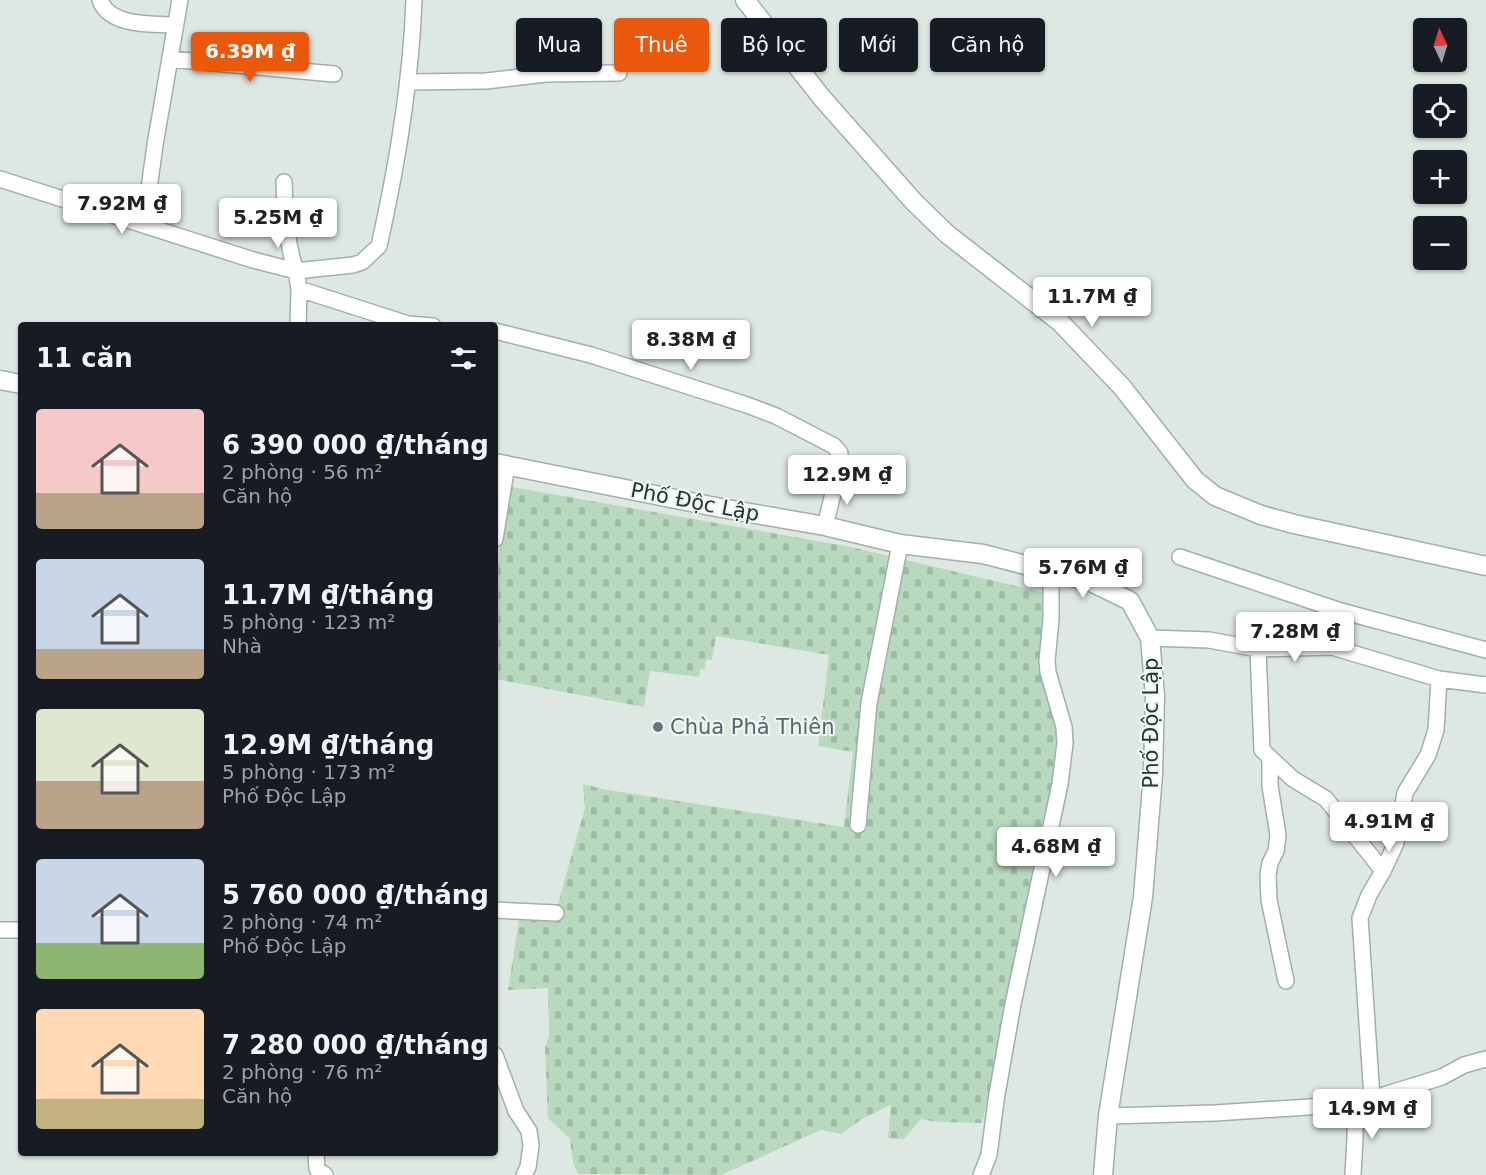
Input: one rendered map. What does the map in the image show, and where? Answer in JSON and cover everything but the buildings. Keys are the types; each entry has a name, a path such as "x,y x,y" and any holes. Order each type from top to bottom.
{"street":[{"path":"100,0 103,6 116,17 130,22 176,25"},
{"path":"144,225 180,0"},
{"path":"0,179 253,260 296,271 362,262 379,246 409,82 414,0"},
{"path":"745,0 822,98 914,202 947,234 1060,322 1122,387 1195,480 1215,496 1261,515 1294,524 1486,566"},
{"path":"170,59 334,74"},
{"path":"409,82 486,81 546,74 619,73"},
{"path":"284,182 285,220 299,295 298,322"},
{"path":"299,295 399,322"},
{"path":"498,332 591,355 776,416 834,446 840,453 839,472 825,526"},
{"path":"0,380 18,383"},
{"path":"498,502 501,464"},
{"name":"Phố Độc Lập","path":"501,464 721,508 825,526 900,544 982,554 1091,582 1130,601 1150,638 1155,696 1153,774 1143,897 1108,1116 1103,1175"},
{"path":"858,825 869,704 900,544"},
{"path":"1180,556 1341,611 1486,650"},
{"path":"981,1175 988,1155 1013,1004 1060,784 1065,743 1064,727 1047,661 1051,619 1051,573"},
{"path":"1150,638 1209,640 1258,649 1332,647 1439,679 1486,685"},
{"path":"1258,649 1260,745 1262,750 1293,779 1326,799 1383,871"},
{"path":"1372,1098 1360,918 1369,895 1396,843 1405,793 1428,755 1436,730 1439,679"},
{"path":"1270,759 1270,786 1278,835 1276,851 1270,863 1268,875 1269,900 1286,981"},
{"path":"498,910 556,913"},
{"path":"0,930 18,930"},
{"path":"1108,1116 1215,1113 1355,1104 1442,1077 1464,1065 1486,1059"},
{"path":"498,1063 516,1111 529,1131 531,1145 528,1167 524,1175"},
{"path":"1353,1175 1355,1104"},
{"path":"316,1156 317,1169 325,1175"}],"green space":[{"path":"507,486 851,547 1046,593 1059,731 1057,765 1037,872 982,1123 936,1122 921,1119 904,1139 888,1138 891,1105 862,1119 841,1134 821,1130 721,1175 578,1174 573,1162 570,1139 548,1118 545,1047 549,1036 548,988 508,990 520,913 556,911 585,808 583,784 602,789 844,827 853,752 818,746 829,655 716,636 712,660 706,660 705,670 700,669 699,677 650,671 644,707 498,680 498,568"}],"place":[{"name":"Chùa Phả Thiên","path":"658,727"}]}
